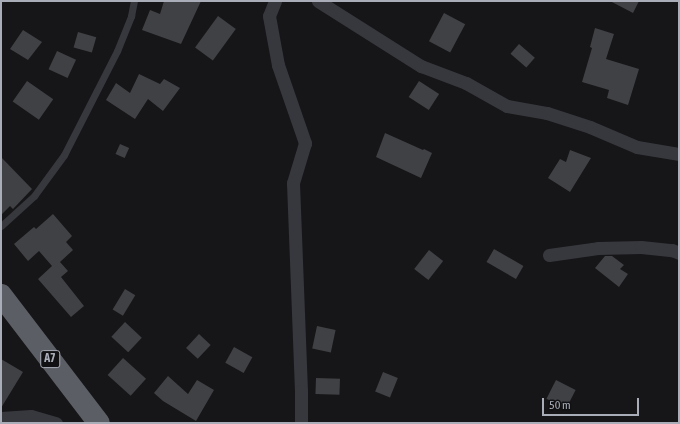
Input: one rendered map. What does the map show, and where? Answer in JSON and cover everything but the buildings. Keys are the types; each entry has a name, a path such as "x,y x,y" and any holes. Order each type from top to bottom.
{"highway":[{"name":"A7","path":"1,295 99,423"}],"street":[{"path":"275,1 269,16 278,65 305,143 293,183 301,423"},
{"path":"318,1 421,66 466,83 507,106 547,113 590,127 638,147 679,154"},
{"path":"549,255 598,248 641,247 672,250 679,254"},
{"path":"1,418 31,416 56,423"}],"lane":[{"path":"1,226 34,196 64,155 117,51 131,16 134,1"}]}
